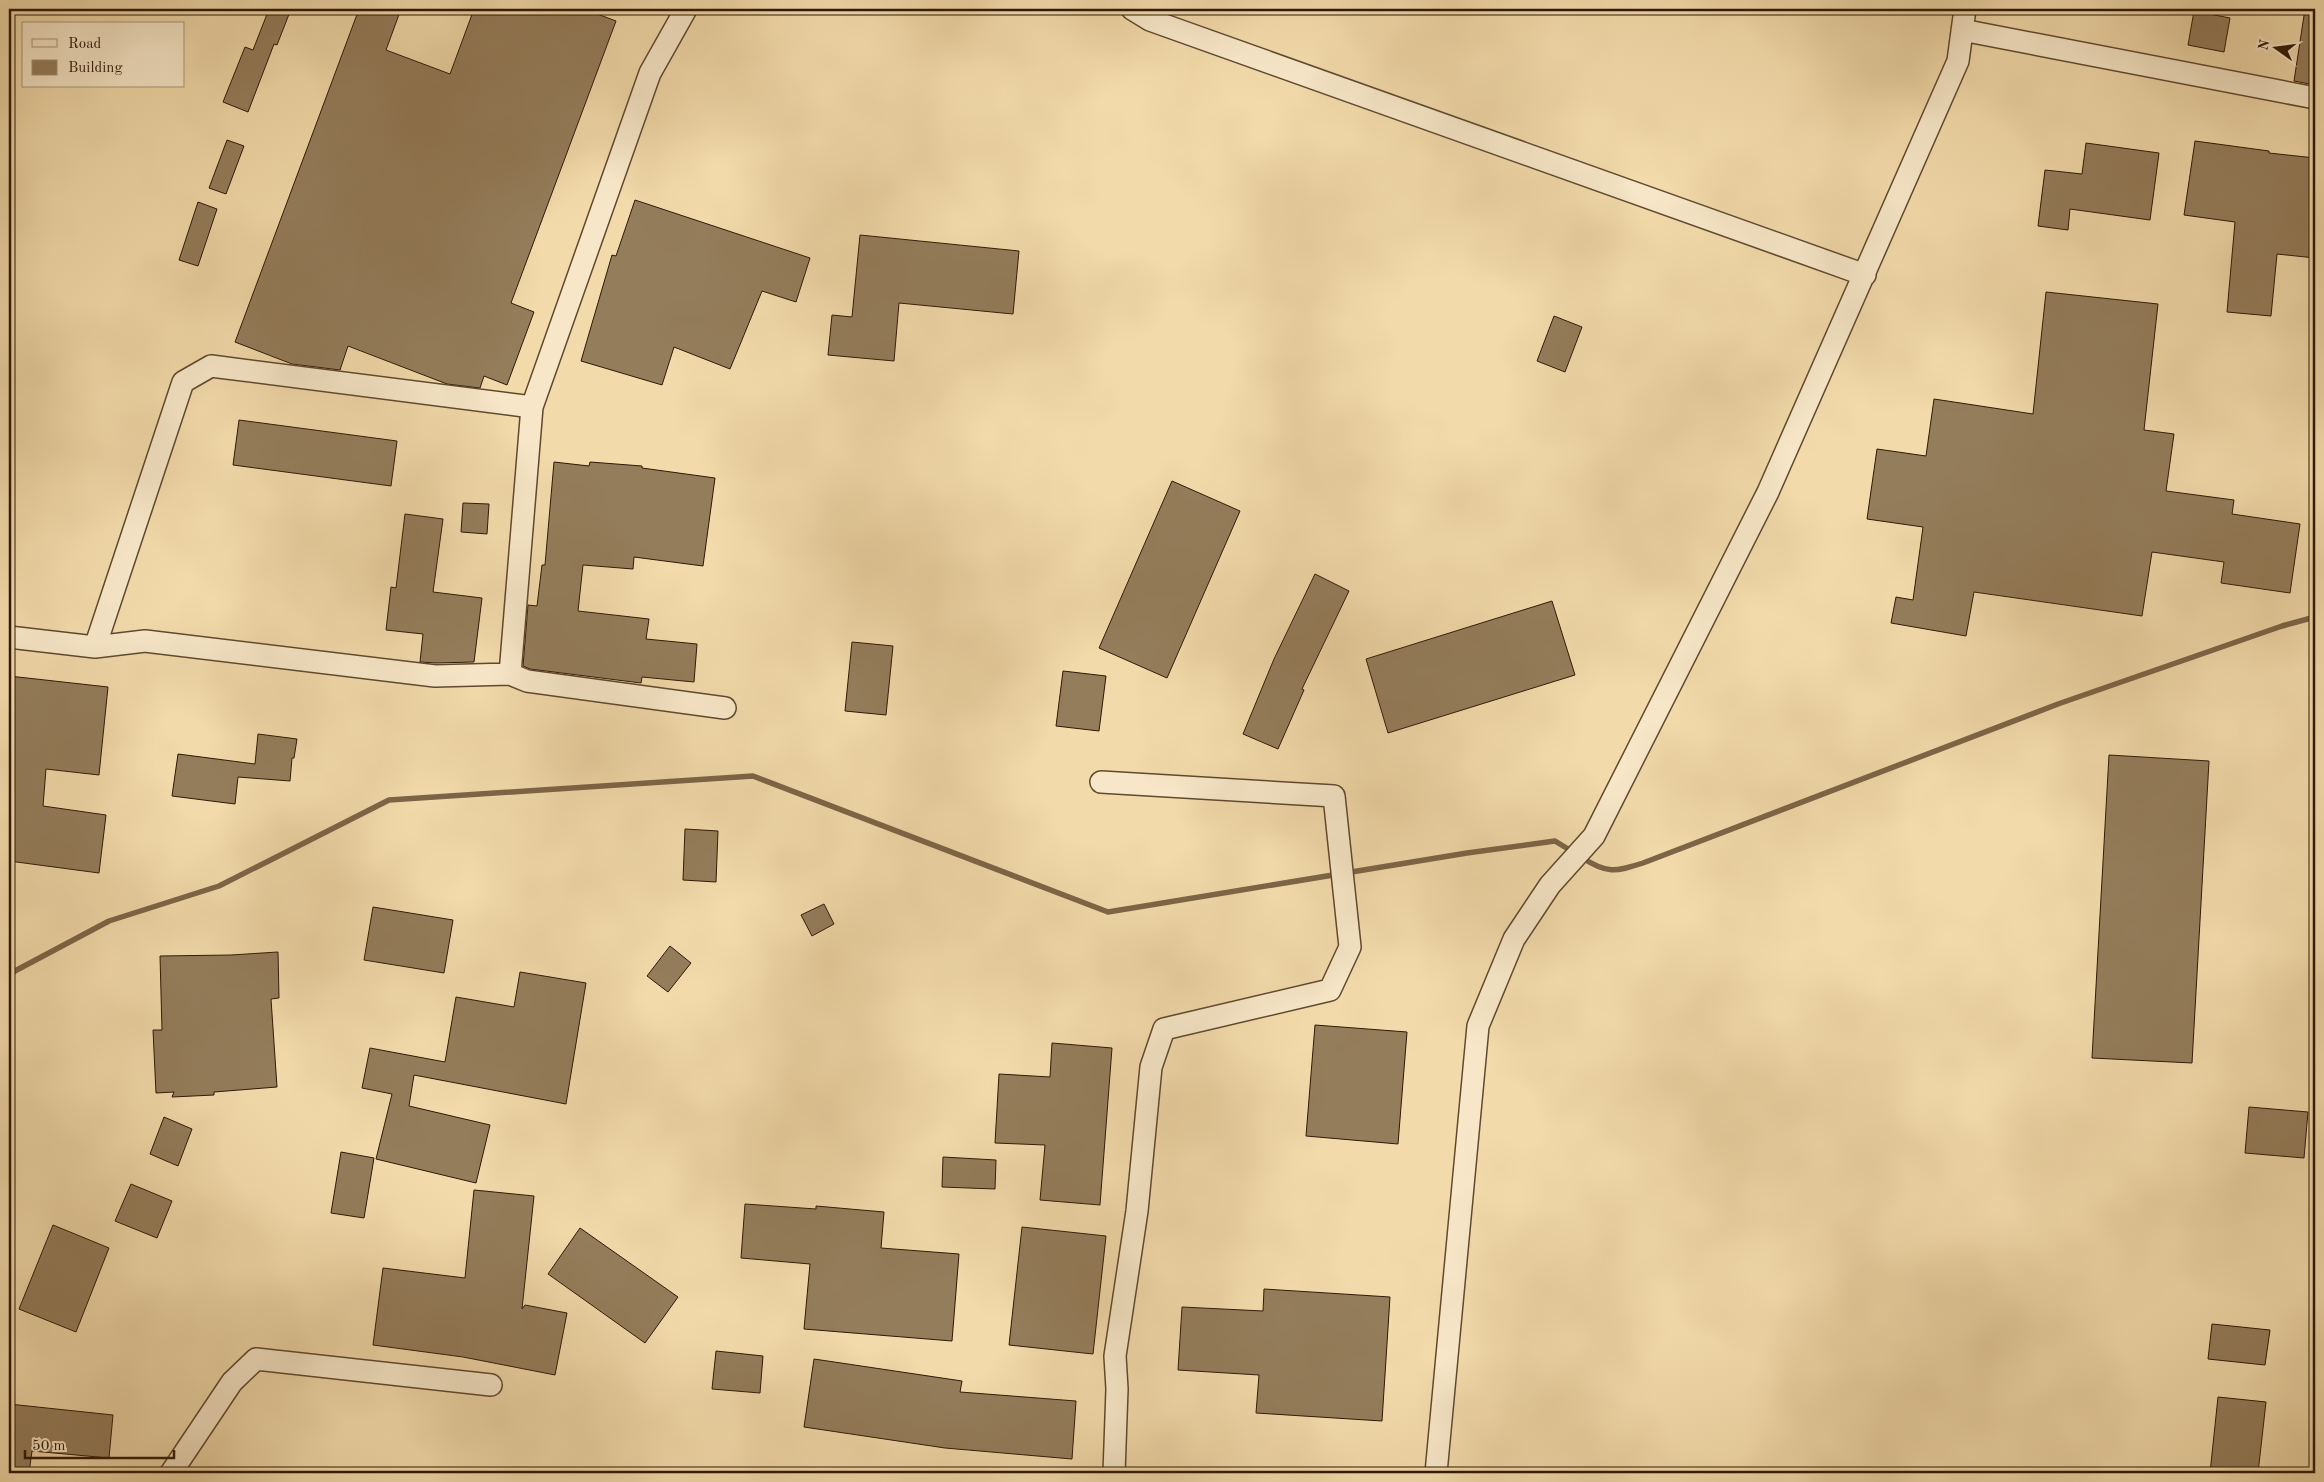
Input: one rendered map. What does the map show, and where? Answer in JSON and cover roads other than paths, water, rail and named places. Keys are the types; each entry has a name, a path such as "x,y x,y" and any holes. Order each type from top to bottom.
{"street":[{"path":"510,674 532,407 650,73 686,9"},
{"path":"1132,9 1150,20 1865,275"},
{"path":"1436,1473 1478,1026 1514,939 1550,885 1594,836 1768,492 1958,61 1965,9"},
{"path":"1962,30 2315,98"},
{"path":"95,646 183,382 211,366 532,407"},
{"path":"9,637 95,646 145,641 435,676 510,674 527,682 725,708"},
{"path":"1101,782 1334,796 1350,946 1330,990 1164,1029 1151,1067 1137,1211 1115,1356 1117,1389 1114,1473"},
{"path":"171,1473 232,1382 256,1359 491,1385"}],"waterway":[{"path":"1581,857 1590,863 1611,870 1643,863 2058,704 2282,626 2315,617"},
{"path":"9,972 13,972 109,921 219,886 389,800 753,776 1108,912 1467,853 1555,841 1573,852"}]}
